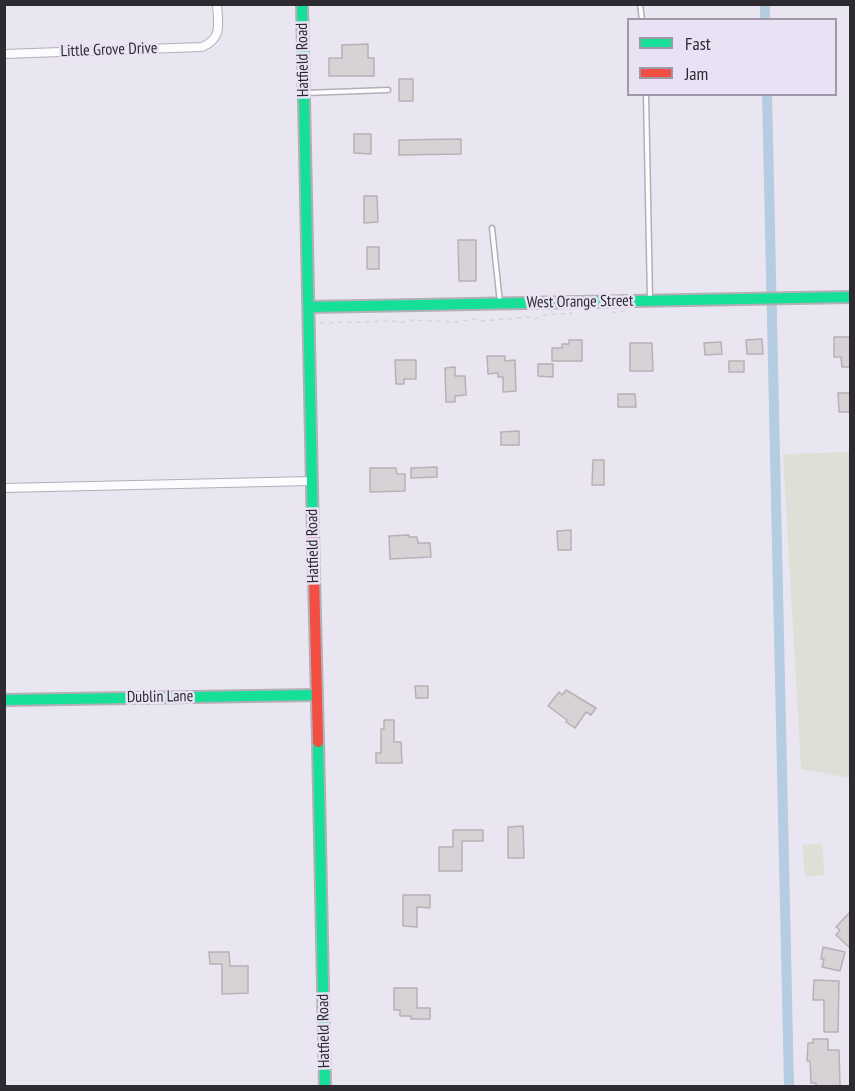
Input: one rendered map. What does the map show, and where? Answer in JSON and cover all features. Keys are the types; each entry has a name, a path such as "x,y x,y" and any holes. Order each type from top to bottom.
{"street":[{"name":"Little Grove Drive","path":"4,54 202,47 213,43 218,33 217,4"},
{"name":"Hatfield Road","path":"302,4 325,1086"},
{"name":"West Orange Street","path":"309,307 850,297"},
{"path":"4,488 311,481"},
{"name":"Dublin Lane","path":"4,700 316,695"}],"lane":[{"path":"304,93 388,90"},
{"path":"646,96 650,301"},
{"path":"492,228 500,303"}],"path":[{"path":"611,311 616,313 630,309"},
{"path":"318,323 392,321 400,323 413,320 456,322 528,317 534,319 545,315 578,313"}],"shaded area":[{"path":"850,452 850,778 801,769 783,454"},
{"path":"822,843 825,875 805,877 802,845"}],"building":[{"path":"368,44 368,58 374,58 374,76 329,76 329,58 342,58 342,45"},
{"path":"399,79 413,79 413,101 399,101"},
{"path":"354,134 371,134 371,154 354,153"},
{"path":"461,139 461,154 399,155 399,140"},
{"path":"364,196 377,196 378,222 364,223"},
{"path":"458,240 476,240 476,281 459,281"},
{"path":"367,247 379,247 379,269 367,269"},
{"path":"834,337 850,337 850,367 842,367 841,357 834,357"},
{"path":"762,339 763,354 747,354 746,340"},
{"path":"569,340 582,340 582,361 552,361 552,348 562,348 562,344 569,344"},
{"path":"721,342 722,354 705,355 704,343"},
{"path":"630,343 652,343 653,371 630,371"},
{"path":"487,356 505,356 505,361 515,360 516,391 503,392 503,377 498,377 498,373 488,374"},
{"path":"395,360 416,360 416,379 404,379 404,384 396,384"},
{"path":"729,361 744,361 744,372 729,372"},
{"path":"538,364 553,364 553,377 538,376"},
{"path":"455,367 455,376 465,376 466,395 455,396 455,402 446,402 445,368"},
{"path":"838,393 850,393 850,412 839,412"},
{"path":"618,394 635,394 636,407 618,407"},
{"path":"519,431 519,445 501,445 501,432"},
{"path":"593,460 604,460 604,485 592,485"},
{"path":"437,467 437,477 411,478 411,468"},
{"path":"370,468 396,468 397,474 405,474 405,491 370,492"},
{"path":"571,530 571,550 558,550 557,531"},
{"path":"409,535 409,537 417,537 418,543 430,543 431,557 390,559 389,536"},
{"path":"415,686 428,686 428,698 416,698"},
{"path":"566,690 596,708 591,715 586,712 575,728 548,706 559,692 562,695"},
{"path":"384,720 394,720 394,742 401,742 402,763 376,763 376,753 381,753 381,729 384,729"},
{"path":"523,826 524,858 508,858 508,827"},
{"path":"453,830 483,830 483,841 462,841 462,871 439,871 439,847 453,847"},
{"path":"403,895 430,895 430,908 417,907 417,927 403,926"},
{"path":"850,912 850,948 836,935 840,930 836,927"},
{"path":"823,947 845,952 840,971 822,967"},
{"path":"209,952 229,952 230,966 248,966 248,993 222,994 222,964 210,964"},
{"path":"814,980 839,981 838,1032 824,1032 824,1000 813,1000"},
{"path":"394,988 417,988 417,1008 430,1008 430,1019 411,1019 411,1016 400,1016 400,1010 394,1010"},
{"path":"813,1039 828,1039 828,1050 839,1050 840,1086 816,1086 816,1083 811,1083 810,1061 807,1061 808,1043 813,1043"}],"waterway":[{"path":"765,4 765,18"},
{"path":"767,96 789,1086"}],"traffic: fast":[{"path":"302,4 313,534"},
{"path":"309,307 850,297"},
{"path":"4,700 316,695"},
{"path":"318,742 325,1086"}],"traffic: jam":[{"path":"313,534 318,742"}]}
